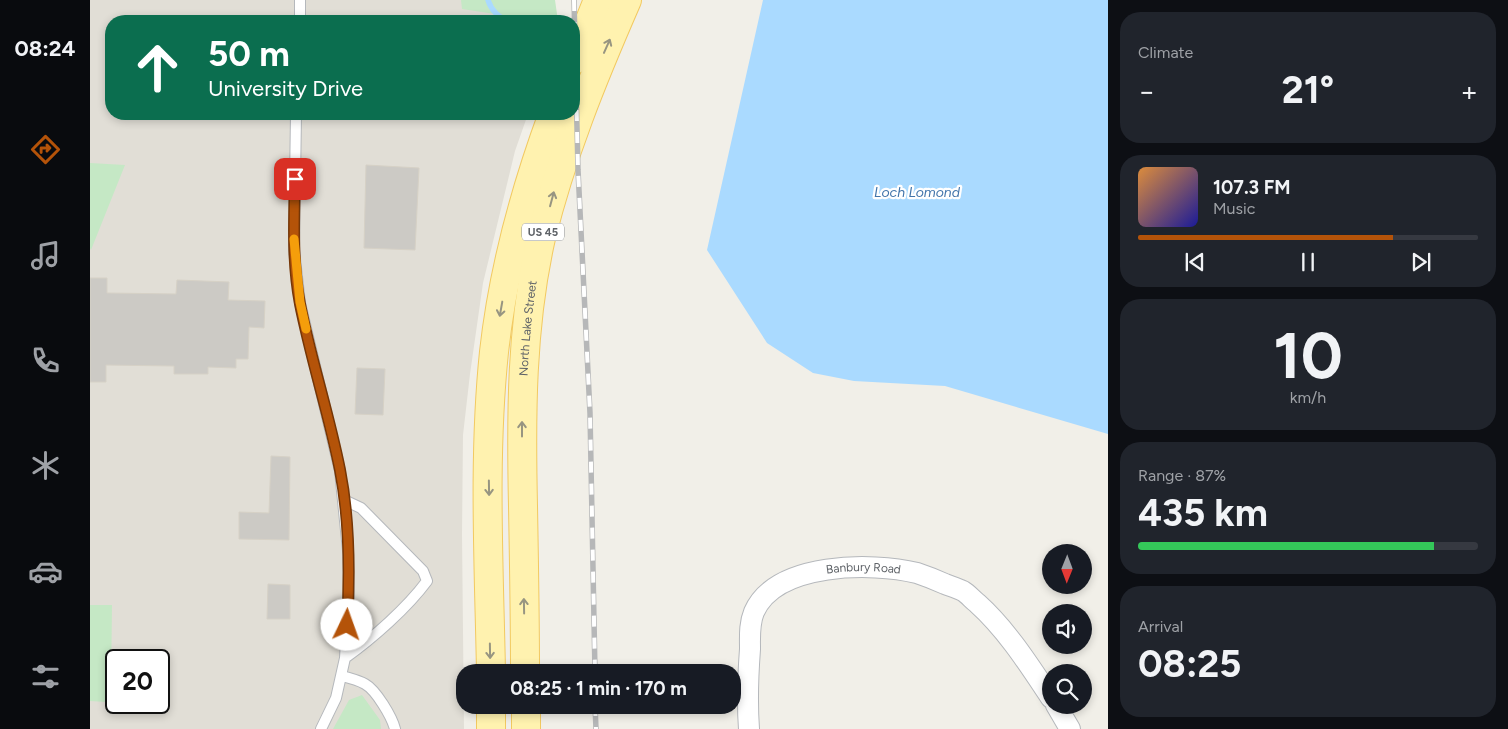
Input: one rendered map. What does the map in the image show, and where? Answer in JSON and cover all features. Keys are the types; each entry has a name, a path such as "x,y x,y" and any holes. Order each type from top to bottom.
{"main road":[{"path":"580,45 598,0"},
{"name":"North Lake Street","path":"580,115 593,77 627,0"},
{"name":"US 45","path":"491,664 488,459 494,350 510,261 526,196 550,120"},
{"name":"North Lake Street","path":"525,664 522,411 525,340 541,239 555,187 578,120"},
{"path":"491,714 491,729"},
{"path":"526,714 526,729"}],"street":[{"name":"Banbury Road","path":"749,729 748,685 751,623 755,611 774,588 806,574 824,569 892,569 918,573 962,590 995,621 1018,648 1042,684"},
{"path":"1061,714 1070,729"}],"lane":[{"path":"300,0 300,15"},
{"path":"296,120 294,250 300,302 340,471 349,567 345,658 342,676 336,698 321,729"},
{"path":"344,500 361,508 423,571 427,580 417,595 361,647 345,658"},
{"path":"342,676 366,684 374,692 394,722 395,729"}],"shaded area":[{"path":"90,0 538,0 539,15 105,15 105,120 526,120 515,151 483,283 463,435 463,664 456,664 456,714 464,714 464,729 90,729"}],"green space":[{"path":"461,0 555,0 557,15 502,15 462,9"},
{"path":"90,163 125,165 91,250 90,248"},
{"path":"90,605 112,605 111,649 105,649 105,702 90,701"},
{"path":"362,695 380,720 381,729 333,729 349,700"}],"water":[{"name":"Loch Lomond","path":"763,0 1108,0 1108,434 945,386 854,381 813,373 767,343 707,250"}],"building":[{"path":"366,165 419,168 415,250 364,248"},
{"path":"90,278 107,278 107,293 176,294 177,280 229,282 228,300 265,301 264,328 249,327 248,359 236,359 236,368 208,367 208,374 174,374 174,366 106,365 106,382 90,382"},
{"path":"357,368 385,369 383,415 355,414"},
{"path":"271,456 290,457 289,540 239,539 239,512 269,513"},
{"path":"268,584 290,585 290,619 267,619"}],"waterway":[{"path":"488,0 491,7 498,15"}],"railway":[{"path":"574,0 574,15"},
{"path":"577,120 590,413 595,664"},
{"path":"595,714 596,729"}],"slow traffic":[{"path":"294,239 300,302 306,329"}],"route":[{"path":"295,179 294,250 300,302 340,471 344,500 349,592 347,625"}]}
